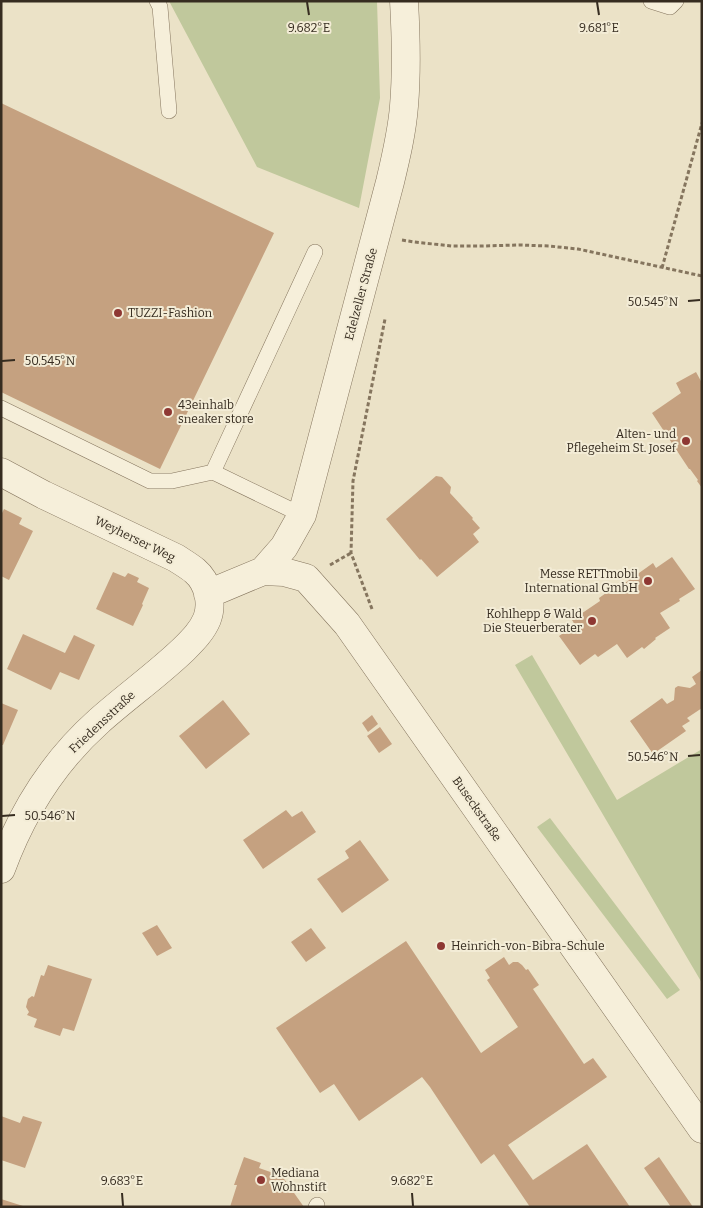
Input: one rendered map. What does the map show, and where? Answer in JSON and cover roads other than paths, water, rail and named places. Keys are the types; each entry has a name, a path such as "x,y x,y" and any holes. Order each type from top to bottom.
{"street":[{"name":"Edelzeller Straße","path":"263,572 284,547 302,515 390,182 399,142 404,107 406,24 404,1"},
{"name":"Weyherser Weg","path":"1,472 44,495 176,558 200,576 204,581 208,594"},
{"name":"Buseckstraße","path":"208,594 263,572 284,572 306,578 347,624 702,1129"},
{"name":"Friedensstraße","path":"1,869 14,835 46,781 75,744 100,720 173,659 200,632 207,619 210,607 208,594"}],"lane":[{"path":"157,1 160,8 169,111"},
{"path":"651,1 670,7 676,1"},
{"path":"213,472 315,252"},
{"path":"1,408 150,481 172,481 213,472 302,515"}],"place":[{"name":"TUZZI-Fashion","path":"118,313"},
{"name":"43einhalb sneaker store","path":"168,412"},
{"name":"Alten- und Pflegeheim St. Josef","path":"686,441"},
{"name":"Messe RETTmobil International GmbH","path":"648,581"},
{"name":"Kohlhepp & Wald Die Steuerberater","path":"592,621"},
{"name":"Heinrich-von-Bibra-Schule","path":"441,946"},
{"name":"Mediana Wohnstift","path":"261,1180"}]}
